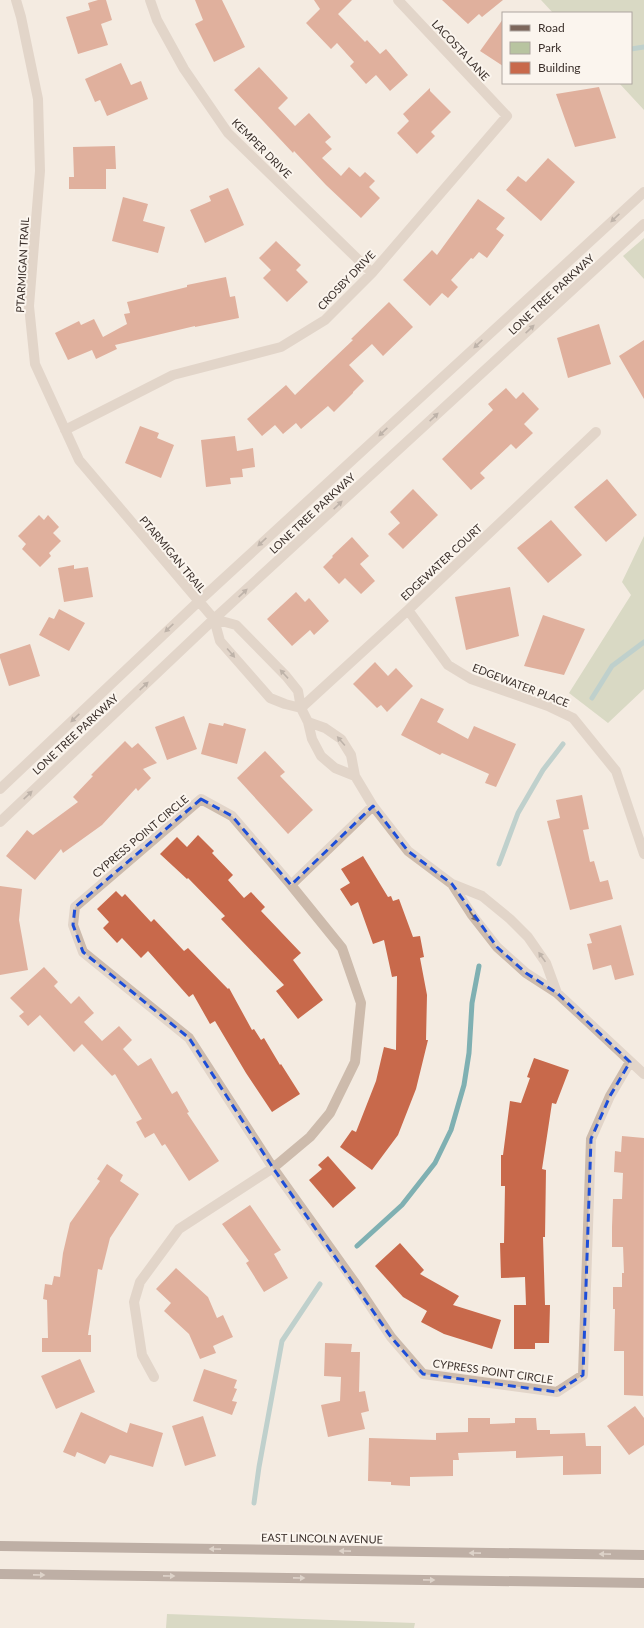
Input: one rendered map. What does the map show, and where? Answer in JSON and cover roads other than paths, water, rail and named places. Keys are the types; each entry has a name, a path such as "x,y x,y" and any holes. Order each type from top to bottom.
{"main road":[{"name":"EAST LINCOLN AVENUE","path":"0,1546 644,1555"},
{"path":"0,1574 644,1583"}],"street":[{"name":"PTARMIGAN TRAIL","path":"16,0 21,17 38,100 40,171 30,306 35,364 79,460 214,619"},
{"name":"KEMPER DRIVE","path":"150,0 156,20 184,69 228,133 372,273"},
{"name":"LACOSTA LANE","path":"398,0 507,116"},
{"name":"CROSBY DRIVE","path":"65,430 173,375 281,347 325,320 372,273 507,116"},
{"name":"LONE TREE PARKWAY","path":"0,789 198,602 644,192"},
{"name":"LONE TREE PARKWAY","path":"0,822 214,619 644,224"},
{"name":"EDGEWATER COURT","path":"301,708 408,610 596,432"},
{"name":"EDGEWATER PLACE","path":"408,610 448,665 471,679 548,706 573,718 616,771 644,854"},
{"path":"214,619 220,641 270,698 301,708"},
{"path":"214,619 236,625 286,676 298,691 301,708 308,722 312,739 321,756 335,768 355,776"},
{"path":"308,722 325,728 341,739 351,755 355,776 373,806 408,851 452,884 482,896 510,919 528,937 546,963 557,993"},
{"name":"CYPRESS POINT CIRCLE","path":"273,1168 310,1137 330,1113 354,1062 361,1003 342,948 232,816 201,799 75,907 73,926 83,952 189,1038 273,1168 355,1283 391,1337 423,1374 557,1392 583,1375 591,1139 610,1096 630,1062"},
{"path":"291,885 373,806"},
{"path":"452,884 472,915 497,948 526,973 557,993 644,1074"},
{"path":"154,1377 142,1355 134,1302 140,1282 179,1229 273,1168"}],"waterway":[{"path":"632,49 644,47"},
{"path":"592,698 612,666 644,642"},
{"path":"499,864 518,813 543,770 563,744"},
{"path":"357,1246 402,1205 435,1163 451,1130 464,1085 469,1053 472,1003 479,966"},
{"path":"254,1503 259,1467 282,1341 320,1284"}]}
